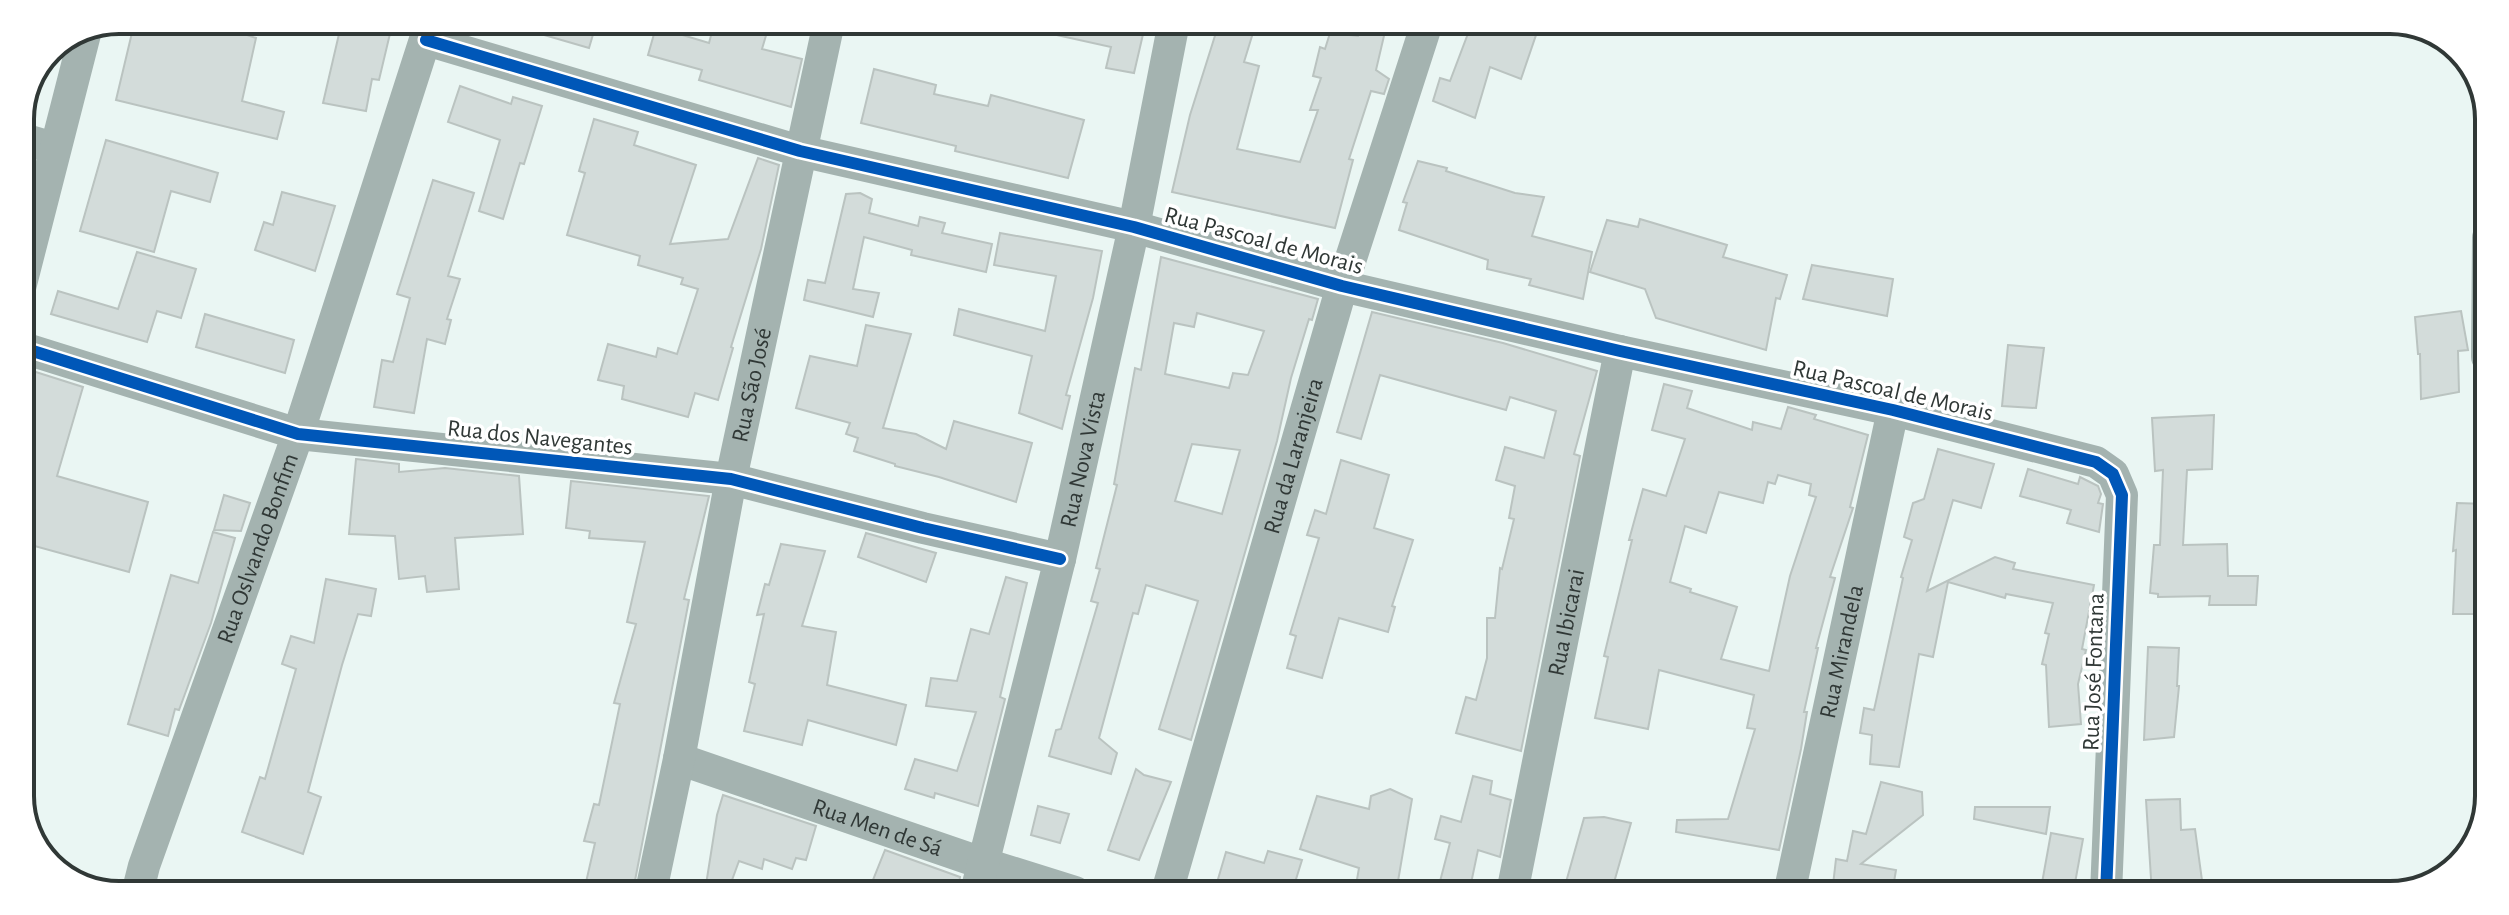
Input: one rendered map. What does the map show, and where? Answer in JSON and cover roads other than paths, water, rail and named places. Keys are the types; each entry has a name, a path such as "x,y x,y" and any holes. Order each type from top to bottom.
{"street":[{"name":"Rua Oslvando Bonfim","path":"140,881 298,434 427,34"},
{"name":"Rua Pascoal de Morais","path":"440,34 800,151 1134,227 1342,286 1893,410 2096,462"},
{"name":"Rua São José","path":"653,881 731,479 826,34"},
{"name":"Rua Nova Vista","path":"979,877 1060,559 1134,227 1172,34"},
{"name":"Rua da Laranjeira","path":"1170,881 1342,286 1423,34"},
{"path":"34,230 83,42"},
{"path":"34,142 54,148"},
{"name":"Rua dos Navegantes","path":"34,351 298,434 731,479 1060,559"},
{"name":"Rua Ibicarai","path":"1514,881 1620,351"},
{"name":"Rua Mirandela","path":"1792,881 1893,410"},
{"name":"Rua José Fontana","path":"2096,462 2113,474 2122,495 2107,881"},
{"name":"Rua Men de Sá","path":"679,759 979,877 1005,881"}]}
